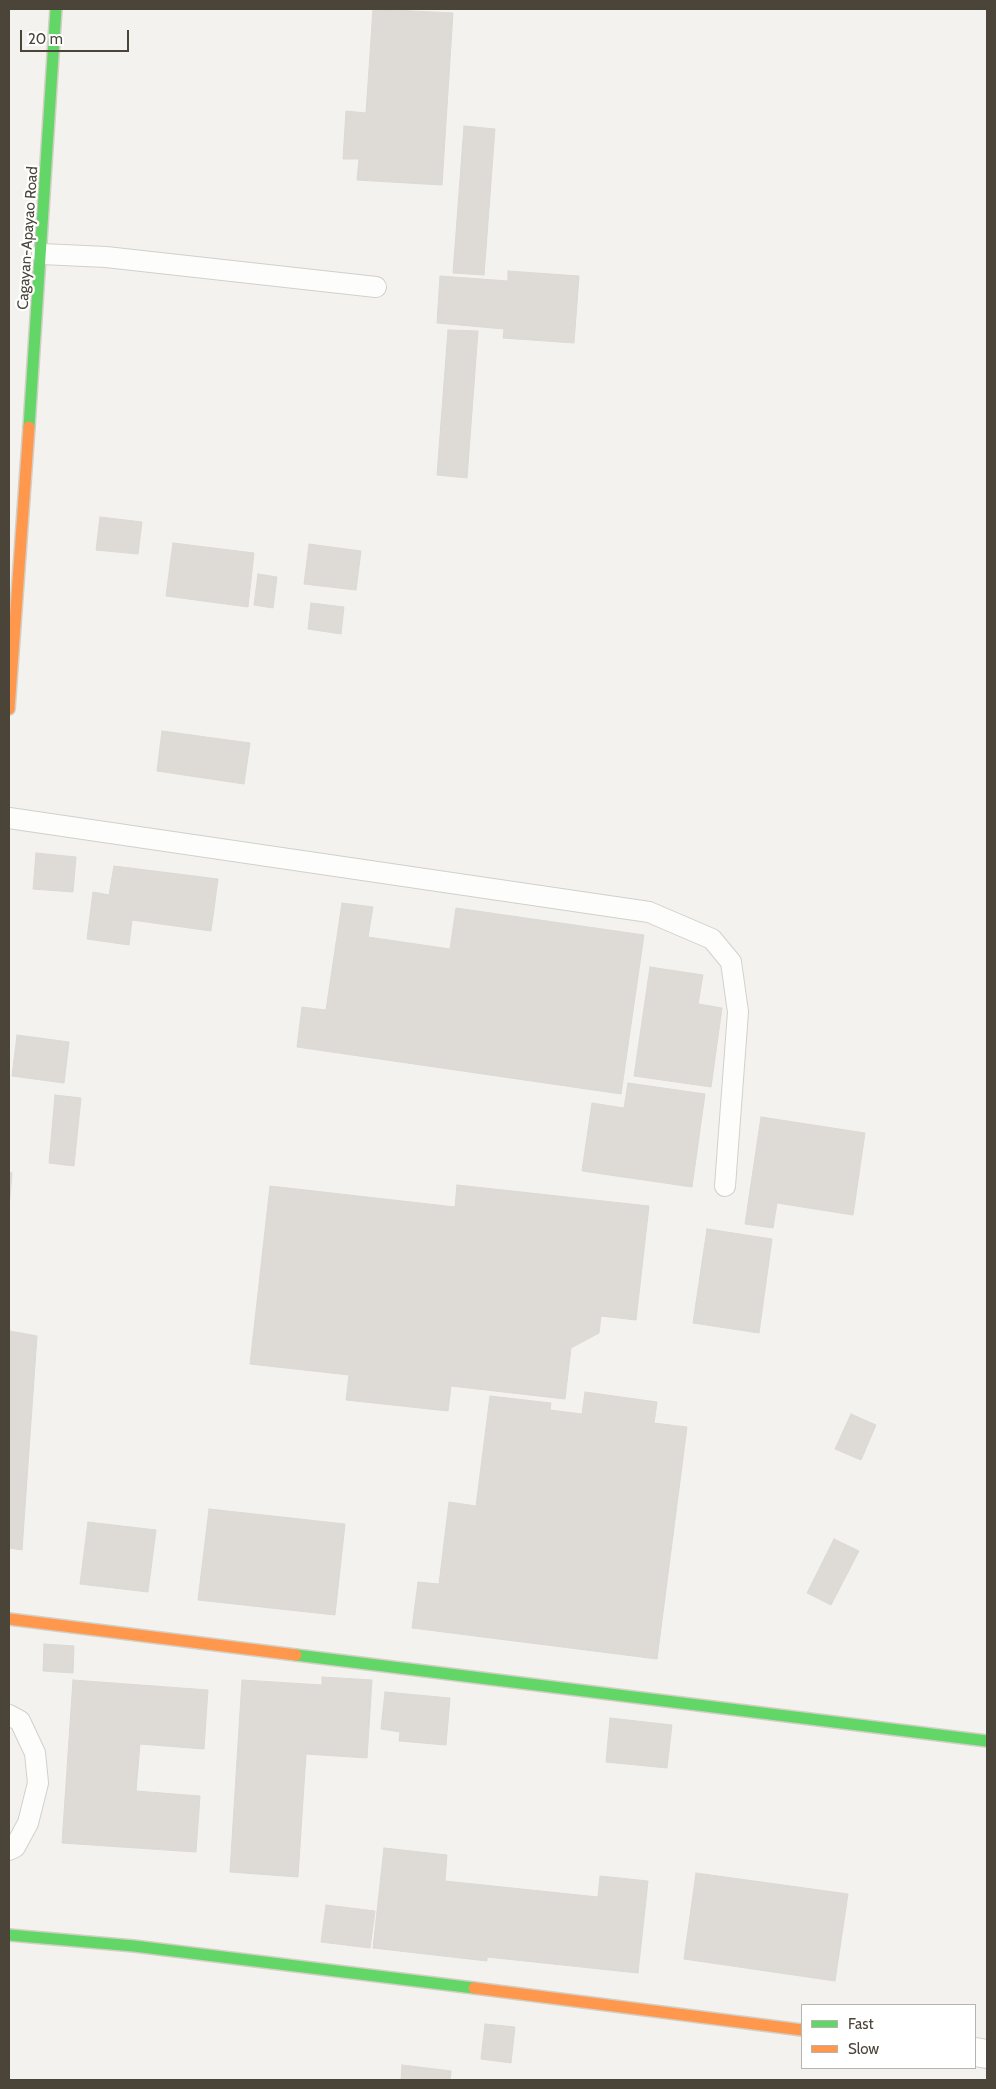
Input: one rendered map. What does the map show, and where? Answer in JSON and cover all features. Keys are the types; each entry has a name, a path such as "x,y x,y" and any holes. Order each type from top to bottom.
{"street":[{"name":"Cagayan-Apayao Road","path":"9,709 42,254 56,9"},
{"path":"9,1618 987,1741"},
{"path":"9,1935 349,1972 801,2030"}],"lane":[{"path":"42,254 106,257 376,288"},
{"path":"9,818 649,912 712,939 732,962 738,1012 726,1186"},
{"path":"9,1715 20,1721 36,1753 38,1783 28,1823 15,1847 9,1850"}],"building":[{"path":"373,9 453,13 442,185 357,180 359,159 343,159 346,111 366,113"},
{"path":"464,126 495,129 484,275 453,273"},
{"path":"508,271 579,276 574,343 503,338 504,329 437,323 440,276 508,281"},
{"path":"448,330 478,331 467,478 437,475"},
{"path":"100,517 142,522 138,554 96,550"},
{"path":"173,543 254,553 248,607 166,596"},
{"path":"309,544 361,551 356,590 304,584"},
{"path":"258,574 277,577 273,608 254,605"},
{"path":"311,603 344,607 341,634 308,629"},
{"path":"162,731 250,743 244,784 157,771"},
{"path":"36,853 76,857 73,892 33,889"},
{"path":"114,866 218,879 211,931 132,920 129,945 87,939 93,892 109,895"},
{"path":"342,903 373,907 368,937 450,949 456,908 644,935 621,1094 297,1047 302,1007 326,1010"},
{"path":"650,967 703,975 698,1004 722,1008 711,1087 634,1076"},
{"path":"17,1035 69,1042 64,1083 12,1076"},
{"path":"628,1083 705,1094 692,1187 582,1171 592,1103 624,1108"},
{"path":"55,1095 81,1098 74,1166 49,1163"},
{"path":"761,1117 865,1133 853,1215 777,1203 773,1228 745,1224"},
{"path":"9,1172 12,1173 9,1209"},
{"path":"457,1185 649,1206 636,1320 601,1316 599,1333 571,1348 565,1399 451,1386 448,1411 346,1400 349,1375 250,1364 270,1186 455,1207"},
{"path":"707,1229 772,1239 759,1333 693,1323"},
{"path":"10,1331 37,1336 22,1550 9,1548"},
{"path":"585,1392 657,1402 654,1423 687,1427 657,1659 412,1628 418,1582 439,1584 449,1502 476,1506 490,1396 551,1403 550,1410 582,1414"},
{"path":"851,1414 876,1425 861,1460 835,1449"},
{"path":"209,1509 345,1524 335,1615 198,1600"},
{"path":"88,1522 156,1530 148,1592 80,1584"},
{"path":"834,1539 859,1551 831,1605 807,1593"},
{"path":"44,1644 74,1646 73,1673 43,1671"},
{"path":"322,1677 372,1680 367,1758 306,1754 298,1877 230,1872 242,1680 322,1685"},
{"path":"73,1680 208,1690 204,1749 140,1744 136,1791 200,1796 196,1852 62,1843"},
{"path":"385,1692 450,1698 446,1745 399,1741 400,1732 381,1729"},
{"path":"610,1718 672,1725 667,1768 606,1762"},
{"path":"384,1848 447,1855 445,1881 598,1897 600,1876 648,1881 638,1973 487,1957 487,1961 373,1948"},
{"path":"696,1873 848,1894 835,1981 684,1959"},
{"path":"326,1905 375,1911 370,1948 321,1942"},
{"path":"485,2024 515,2027 511,2063 481,2059"},
{"path":"402,2065 451,2071 450,2080 401,2080"}],"traffic: fast":[{"path":"29,427 56,9"},
{"path":"296,1655 987,1741"},
{"path":"9,1935 134,1946 474,1988"}],"traffic: slow":[{"path":"9,709 29,427"},
{"path":"9,1619 296,1655"},
{"path":"474,1988 801,2030"}]}
